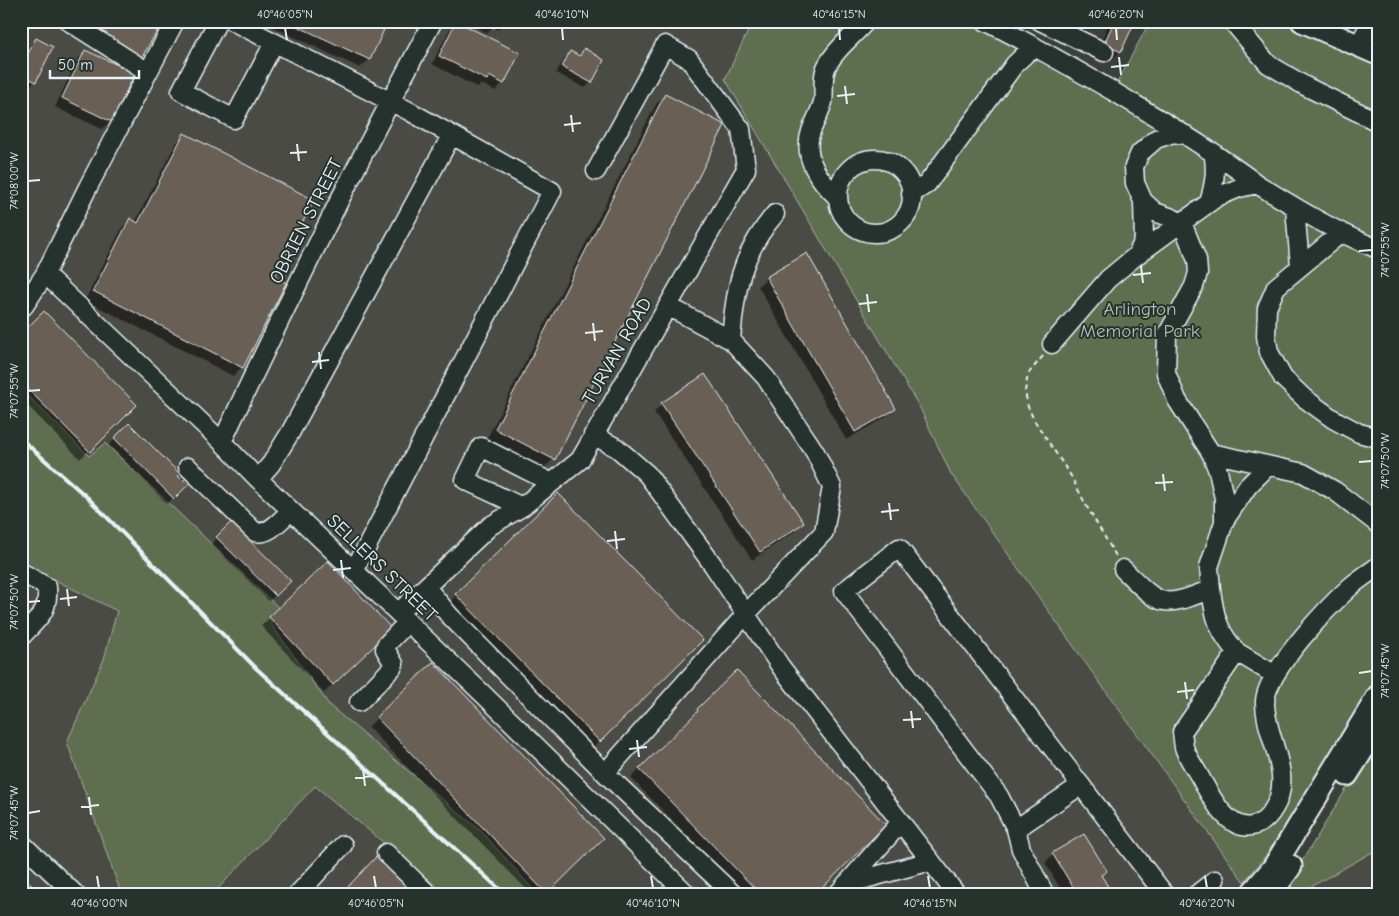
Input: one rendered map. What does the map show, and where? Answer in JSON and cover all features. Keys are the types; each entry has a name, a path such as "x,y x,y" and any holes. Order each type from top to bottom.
{"main road":[{"path":"1302,21 1378,54"},
{"path":"1250,895 1273,868 1378,696"},
{"path":"1270,895 1289,869 1378,726"}],"street":[{"path":"68,21 148,72"},
{"path":"24,306 45,274 88,187 175,21"},
{"path":"218,21 181,91 234,119 274,43"},
{"path":"232,21 390,102 552,191 368,545 353,570"},
{"name":"OBRIEN STREET","path":"222,442 267,345 433,21"},
{"path":"838,198 825,186 817,174 811,161 808,143 823,100 826,66 836,51 866,21"},
{"path":"985,21 1034,46 1186,135 1295,208 1341,233 1378,249"},
{"path":"1040,21 1104,52"},
{"path":"1232,21 1268,64 1305,86 1378,122"},
{"path":"1358,46 1372,21"},
{"name":"TURVAN ROAD","path":"359,702 392,668 394,664 385,649 386,645 403,617 426,587 490,526 522,507 580,460 746,169 741,129 689,59 665,45 596,171"},
{"path":"911,194 927,184 1015,64 1034,46"},
{"path":"1137,255 1144,240 1143,202 1135,183 1134,167 1140,152 1156,139 1173,133 1186,135"},
{"path":"258,479 271,464 290,433 451,136"},
{"path":"1209,203 1215,179 1216,166 1213,152"},
{"path":"877,159 889,161 898,167 907,177 911,194 911,202 907,214 899,224 888,231 875,233 862,231 851,225 842,215 837,192 840,181 846,171 855,164 877,159"},
{"path":"1052,344 1108,279 1137,255 1209,203 1238,188 1257,184"},
{"path":"1143,202 1155,212 1182,223 1197,260 1198,273 1194,286 1167,335 1166,373 1178,400 1211,453 1218,471 1224,498 1224,522"},
{"path":"1295,208 1300,266"},
{"path":"731,340 734,307 742,269 760,232 775,214"},
{"path":"1341,233 1276,287 1267,308 1266,336 1269,352 1283,378 1304,398 1332,419 1359,433 1378,438"},
{"name":"SELLERS STREET","path":"45,274 222,442 688,895"},
{"path":"605,773 746,614 824,532 832,487 815,452 766,378 731,340 668,306"},
{"path":"593,435 617,448 647,474 781,667 957,895"},
{"path":"522,507 465,480 481,447 552,483"},
{"path":"1211,453 1268,466 1283,467 1303,473 1334,491 1378,524"},
{"path":"188,466 259,534 266,532 291,510"},
{"path":"1268,466 1235,502 1224,522 1209,568 1214,615 1228,643 1237,652 1275,675"},
{"path":"1045,895 1021,849 1016,829 999,796 844,590 900,548 1165,895"},
{"path":"1237,652 1182,732 1184,748 1221,812 1233,822 1246,827 1261,824 1274,808 1282,791 1281,775 1265,700 1275,675 1284,660 1324,612 1352,585 1378,566"},
{"path":"1123,569 1150,595 1160,601 1174,602 1211,589"},
{"path":"21,572 47,587 48,600 45,611 21,637"},
{"path":"426,587 449,615 605,773 734,895"},
{"path":"1016,829 1081,784"},
{"path":"841,889 901,822"},
{"path":"21,843 76,895"},
{"path":"297,895 343,845"},
{"path":"386,853 430,895"},
{"path":"841,889 931,861"},
{"path":"1196,895 1215,880"}],"path":[{"path":"1052,344 1028,374 1025,391 1028,406 1034,420 1071,476 1123,569"}],"shaded area":[{"path":"21,21 753,21 725,80 920,408 951,474 1244,882 1228,895 538,895 482,832 330,706 271,624 282,612 106,443 89,456 21,389"},
{"path":"21,563 117,611 104,659 67,742 123,895 21,895"},
{"path":"315,785 406,860 447,895 212,895"},
{"path":"1378,849 1378,895 1296,895"}],"green space":[{"name":"Arlington Memorial Park","path":"753,21 988,21 1117,83 1150,21 1280,21 1378,65 1378,682 1274,846 1244,882 951,474 920,408 725,79"},
{"path":"21,389 89,456 105,443 282,611 271,624 330,706 482,832 538,895 447,895 315,786 212,895 123,895 67,742 104,659 117,611 21,563"},
{"path":"1378,737 1378,849 1296,895 1290,895 1285,889"}],"building":[{"path":"100,21 163,21 142,57 95,30"},
{"path":"286,21 388,21 370,60"},
{"path":"456,21 520,53 504,84 489,76 487,80 439,56"},
{"path":"482,21 498,21 494,28"},
{"path":"1114,21 1135,21 1121,52 1104,44"},
{"path":"36,38 53,47 36,82 21,74 21,67"},
{"path":"584,48 604,60 592,83 562,67 570,51 580,56"},
{"path":"85,50 135,73 112,122 62,98"},
{"path":"665,94 725,125 555,460 495,429"},
{"path":"184,133 314,200 275,277 286,283 243,368 93,291 130,218 138,223"},
{"path":"807,253 896,409 855,432 766,277"},
{"path":"44,311 137,405 90,452 21,382 21,334"},
{"path":"705,374 804,523 760,552 661,403"},
{"path":"129,423 180,474 178,476 183,481 186,478 190,483 174,499 114,438"},
{"path":"558,493 703,640 600,742 455,594"},
{"path":"231,522 291,581 276,596 216,537"},
{"path":"328,561 392,629 333,685 269,617"},
{"path":"433,662 604,838 547,894 376,717"},
{"path":"737,670 886,825 815,895 761,895 639,769"},
{"path":"1084,834 1107,871 1101,875 1113,895 1078,895 1052,853"},
{"path":"377,856 418,895 340,895"},
{"path":"21,875 42,895 21,895"},
{"path":"664,885 673,895 654,895"}],"railway":[{"path":"21,439 88,498 257,669 506,895"}]}
